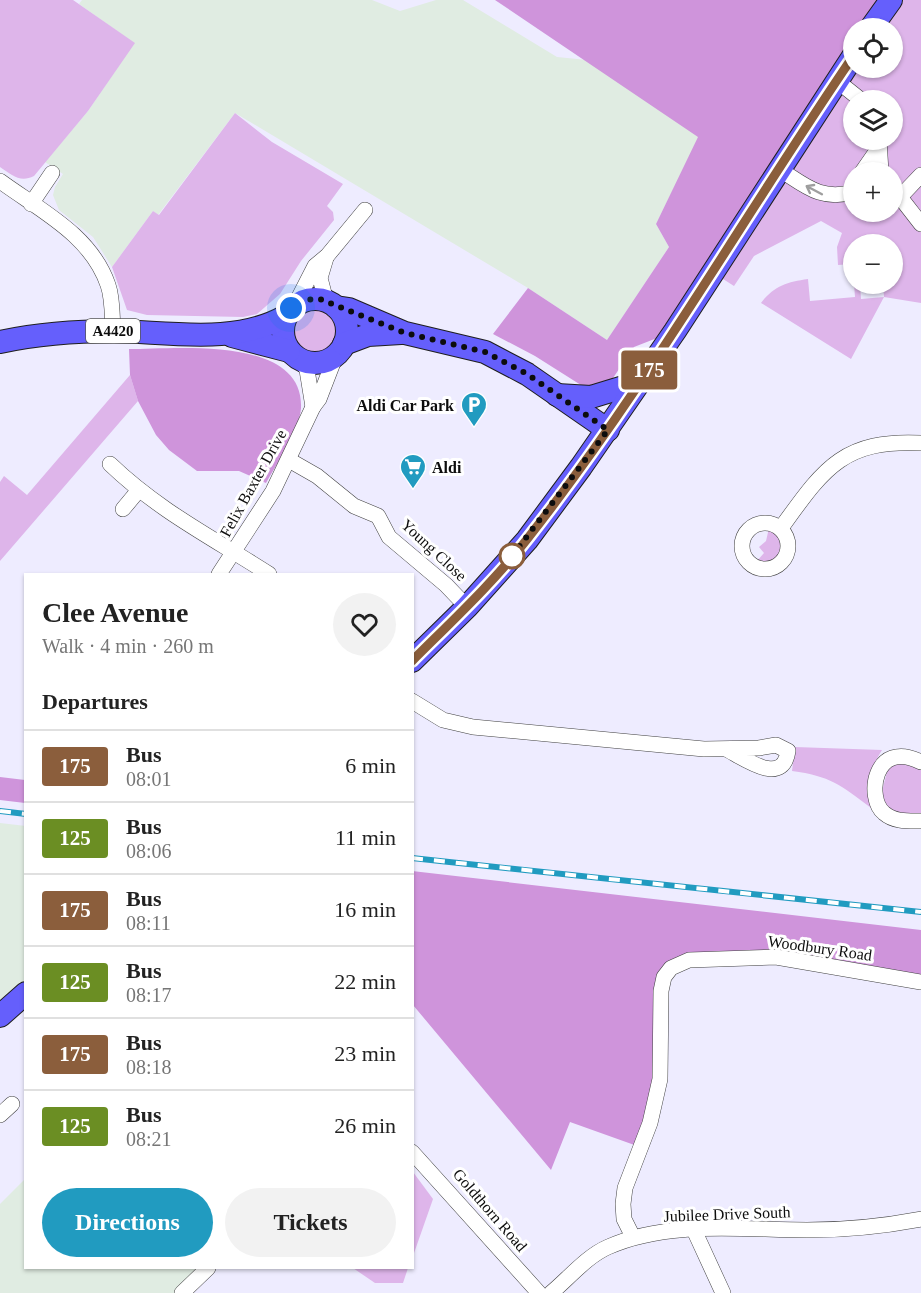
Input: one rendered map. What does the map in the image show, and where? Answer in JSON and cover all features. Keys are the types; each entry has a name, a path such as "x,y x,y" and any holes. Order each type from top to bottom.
{"main road":[{"path":"878,18 891,0"},
{"path":"414,659 466,607 526,540 608,430 843,70"},
{"path":"405,333 368,335 322,363 295,356 282,334 290,311 310,299 349,309 405,333 485,352 511,364 608,430"},
{"path":"331,304 347,327 340,350"},
{"name":"A4420","path":"0,342 40,336 113,332 228,334 267,325 290,311"},
{"name":"A4420","path":"228,334 295,356"},
{"path":"555,394 591,397 640,382"},
{"path":"0,1016 24,996"}],"street":[{"path":"836,80 848,90"},
{"path":"779,169 824,195 843,192"},
{"path":"31,204 52,173"},
{"path":"903,189 921,175"},
{"path":"0,181 80,239 99,262 109,288 113,332"},
{"path":"903,203 921,224"},
{"path":"290,311 315,266 327,256 365,210"},
{"path":"327,256 320,278 331,304"},
{"name":"Felix Baxter Drive","path":"220,573 235,552 289,460 340,350"},
{"path":"295,356 307,370 313,406"},
{"path":"781,528 815,482 838,459 865,447 895,441 921,443"},
{"name":"Young Close","path":"289,460 317,476 354,506 378,516 389,537 446,585 466,607"},
{"path":"110,464 138,491 184,524 267,573"},
{"path":"123,509 138,491"},
{"path":"414,702 443,720 473,727 704,749 726,749"},
{"path":"921,762 897,754 888,758 879,770 876,796 883,813 896,820 921,821"},
{"name":"Woodbury Road","path":"633,1237 624,1219 622,1204 625,1188 650,1123 660,1079 661,991 664,977 671,968 689,960 776,957 921,982"},
{"path":"0,1115 12,1104"},
{"name":"Goldthorn Road","path":"414,1154 539,1293"},
{"name":"Jubilee Drive South","path":"551,1293 605,1248 633,1237 694,1230 811,1230 885,1226 921,1219"},
{"path":"694,1230 723,1293"},
{"path":"182,1293 207,1269"}],"shaded area":[{"path":"0,0 73,0 135,43 88,111 34,176 24,179 0,167"},
{"path":"82,0 372,0 400,11 436,0 463,0 557,57 587,60 699,137 656,224 669,247 607,340 528,288 235,113 158,215 153,211 112,267 93,237 59,210 53,195 63,174 45,162 88,111 134,43 79,4"},
{"path":"495,0 892,0 879,18 843,18 843,71 675,331 634,347 613,378 594,388 584,387 535,356 493,334 528,288 607,340 669,247 656,224 698,137"},
{"path":"891,0 921,0 921,303 884,297 884,294 903,294 903,234 843,234 843,265 838,265 837,247 842,233 821,221 754,256 734,286 712,272 847,78 903,78 903,18 878,18"},
{"path":"235,113 272,142 343,184 327,206 333,212 334,220 301,261 280,294 257,314 243,317 147,315 127,310 112,267 153,211 159,215"},
{"path":"808,279 810,301 855,297 855,294 861,294 861,299 884,297 851,359 761,303 771,292 782,286"},
{"path":"309,307 319,307 331,314 338,326 338,336 331,348 319,355 309,355 294,344 290,336 290,326 301,311"},
{"path":"205,348 234,351 260,357 282,368 296,385 301,408 300,417 266,483 239,471 197,471 169,450 156,435 138,401 130,375 129,349"},
{"path":"130,375 138,401 0,561 0,482 4,476 27,495"},
{"path":"769,528 780,536 783,544 782,553 780,558 770,565 758,564 757,561 764,553 759,547 766,541"},
{"path":"795,747 882,750 875,764 872,778 871,808 826,779 792,771"},
{"path":"898,761 911,761 921,769 921,815 895,814 880,799 888,768"},
{"path":"0,777 24,780 24,803 0,800"},
{"path":"0,823 24,826 24,994 0,1016"},
{"path":"414,871 921,930 921,982 776,957 689,960 664,977 660,1079 640,1147 570,1122 551,1170 414,1006"},
{"path":"414,1173 433,1199 414,1253"},
{"path":"24,1180 24,1269 207,1269 182,1293 0,1293 0,1204"},
{"path":"354,1269 408,1269 403,1283 375,1283"}],"railway":[{"path":"0,811 24,814"},
{"path":"414,858 921,912"}],"bus line":[{"name":"175","path":"414,659 466,607 526,540 581,467 675,331 843,70"}],"place":[{"name":"Aldi Car Park","path":"474,428"},
{"name":"Aldi","path":"413,490"}],"route":[{"path":"291,308 304,300 320,299 405,333 485,352 527,374 608,430 512,556"}]}
